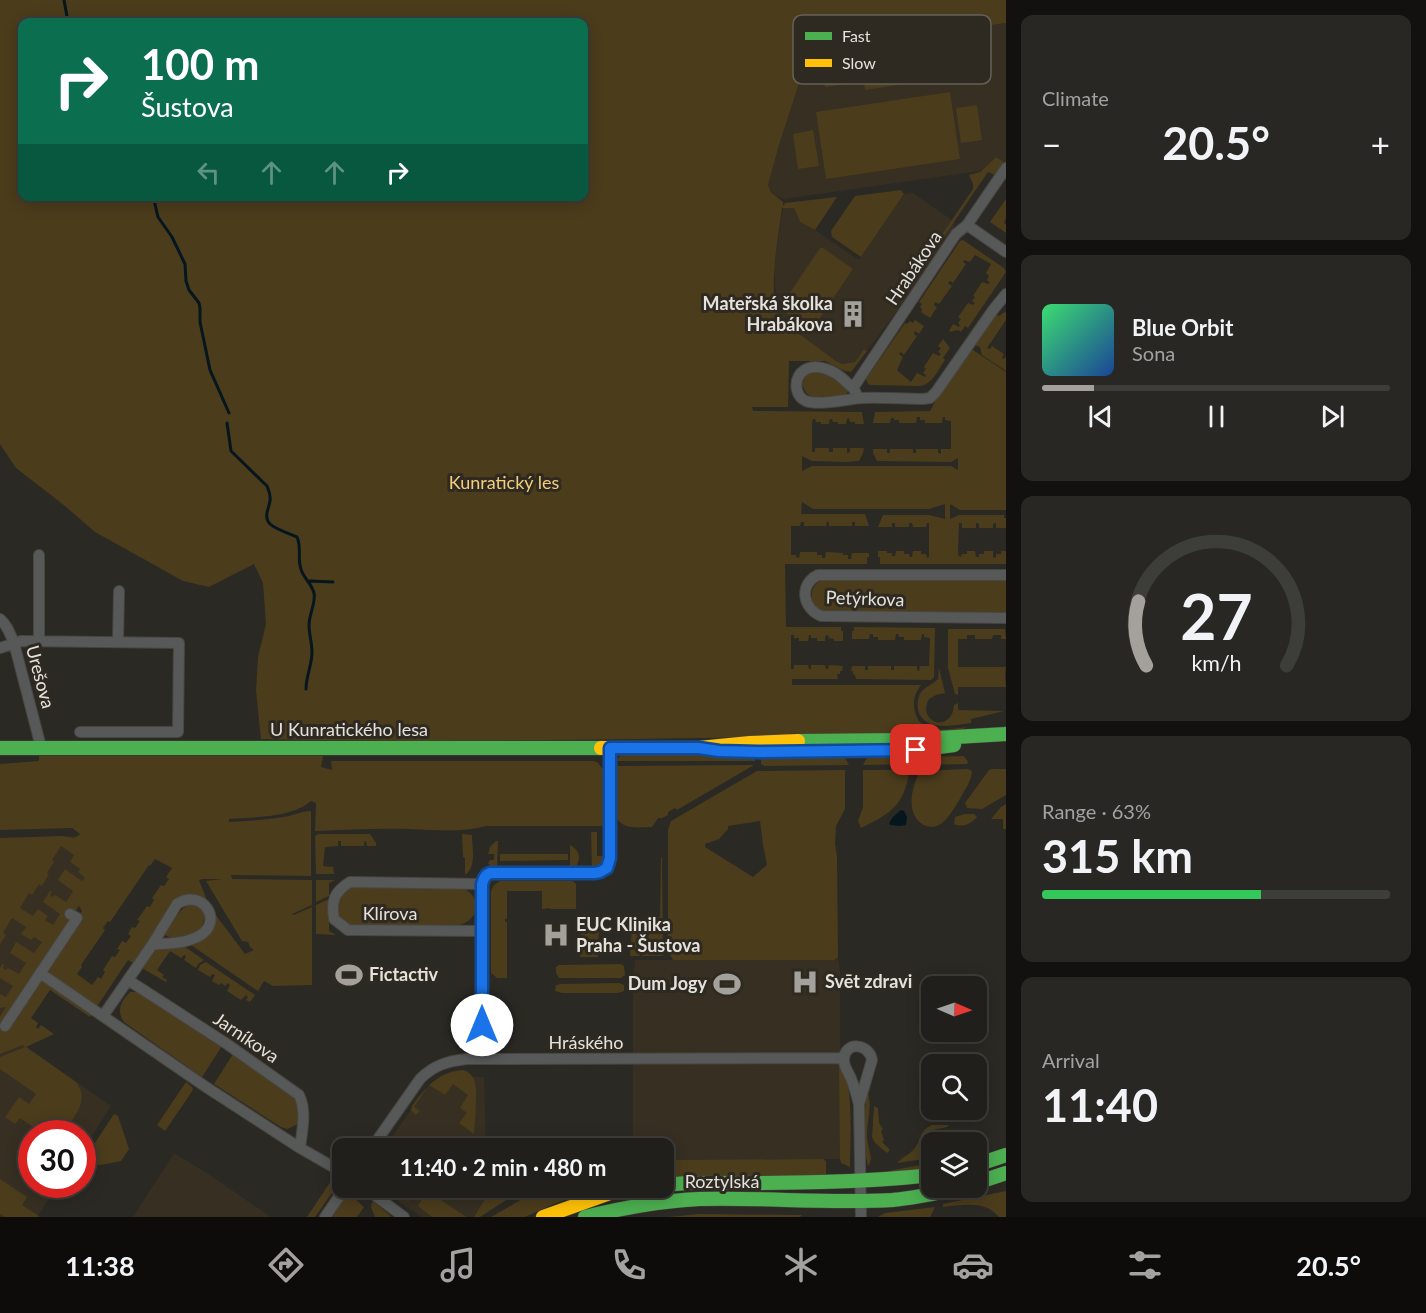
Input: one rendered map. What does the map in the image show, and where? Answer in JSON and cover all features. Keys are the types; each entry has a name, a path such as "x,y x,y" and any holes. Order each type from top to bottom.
{"street":[{"name":"Hrabákova","path":"856,393 956,234 967,225 1006,168"},
{"path":"967,225 1006,252"},
{"path":"856,393 837,374 825,369 809,367 802,370 797,385 800,395 804,400 809,401 836,402 856,393 930,398 993,310 1005,297"},
{"path":"39,555 39,641"},
{"name":"Petýrkova","path":"1006,575 818,575 812,578 807,585 806,594 808,607 821,616 1006,618"},
{"path":"118,642 119,591"},
{"name":"Urešova","path":"0,619 6,624 14,643 40,747"},
{"path":"0,648 21,641 179,643 178,732 80,732"},
{"name":"U Kunratického lesa","path":"0,748 699,748 758,742 904,740 1006,734"},
{"name":"U Kunratického lesa","path":"699,748 758,752 916,750 1006,742"},
{"path":"481,1059 482,884 485,876 490,873 595,873 607,868 610,858 610,748"},
{"name":"Klírova","path":"482,884 350,882 342,887 333,902 334,919 348,930 482,931"},
{"path":"103,1016 175,908 182,901 188,900 198,900 205,904 210,921 201,935 180,942 152,945"},
{"path":"5,1026 76,918 70,914"},
{"path":"40,973 206,1087 332,1166"},
{"name":"Jarníkova","path":"128,980 227,1044 299,1095 304,1104 300,1148"},
{"name":"Hráského","path":"378,1138 415,1084 429,1070 453,1061 844,1058 847,1051 852,1048 863,1047 871,1055 871,1066 868,1071"},
{"path":"844,1058 845,1067 852,1079 859,1104 861,1217"},
{"path":"848,1071 858,1075 868,1071"},
{"path":"859,1104 868,1071"},
{"path":"987,1161 1006,1155"},
{"path":"987,1179 1006,1173"},
{"name":"Roztylská","path":"674,1185 860,1182 921,1176"},
{"name":"Roztylská","path":"585,1217 606,1210 645,1203 687,1199 861,1201 921,1196"},
{"path":"325,1217 338,1198"},
{"path":"378,1198 404,1217"},
{"path":"543,1217 591,1198"}],"shaded area":[{"path":"1006,23 1006,163 996,157 980,171 784,199 771,191 768,185 799,84 991,84 991,25"},
{"path":"913,193 955,222 953,228 909,295 867,351 864,349 855,362 842,364 777,316 774,266 783,208 794,208 800,222 859,260 904,194"},
{"path":"121,837 92,874 0,1016 0,838"},
{"path":"838,957 840,972 841,1159 674,1160 674,1138 633,1138 633,976 635,960 834,960"},
{"path":"0,1028 111,1106 96,1130 96,1120 18,1120 18,1198 49,1198 37,1217 0,1217"},
{"path":"463,1070 468,1071 473,1077 484,1077 486,1138 391,1138 429,1085 451,1071"},
{"path":"174,1153 207,1173 271,1217 133,1217"},
{"path":"394,1198 486,1198 474,1217 422,1217"}],"green space":[{"name":"Kunratický les","path":"0,0 1006,0 1006,23 991,25 991,15 793,15 793,84 799,84 768,185 771,192 783,202 783,206 785,203 837,197 815,230 800,222 794,208 782,208 774,267 774,298 782,321 836,361 842,364 855,362 864,349 867,351 851,372 825,361 789,361 788,407 752,407 753,411 862,412 864,424 850,422 849,418 846,424 838,424 832,419 829,424 821,424 815,419 812,422 812,452 815,452 815,448 829,448 829,452 833,452 833,448 847,448 847,453 850,452 850,448 864,448 859,461 812,461 802,456 802,471 812,466 951,466 958,470 958,458 951,462 877,461 873,449 887,449 887,453 890,453 890,449 913,449 913,453 916,453 916,449 938,449 938,453 941,454 941,449 951,449 951,421 943,417 942,423 925,423 925,420 917,417 916,423 899,423 899,420 891,418 890,423 873,423 875,412 930,411 935,402 930,398 967,346 1006,372 1006,510 960,510 950,504 950,519 959,515 1004,515 1006,528 996,528 996,523 993,524 993,528 979,528 979,524 976,523 976,528 962,528 962,523 959,523 958,554 961,557 962,554 967,554 967,551 975,551 976,557 979,557 979,554 984,554 984,551 993,551 993,557 996,558 996,554 1006,551 1006,564 880,564 878,551 887,551 895,556 896,551 904,551 904,554 912,557 913,551 921,551 921,554 929,557 929,523 926,527 913,527 912,523 909,523 909,527 895,527 895,523 892,523 892,527 878,527 883,515 929,515 945,519 945,504 929,509 813,509 802,502 801,514 865,514 869,526 855,526 855,522 852,522 852,526 829,526 827,522 826,526 804,526 804,522 801,522 800,526 791,526 791,555 799,558 800,552 817,552 817,555 825,558 826,552 843,553 851,559 852,553 869,553 869,557 867,557 867,564 785,564 786,627 841,627 843,631 843,641 834,641 828,635 825,636 825,641 817,641 817,638 811,638 809,635 808,641 799,641 799,638 791,635 791,669 794,669 794,665 808,665 809,669 811,665 825,665 826,669 829,665 843,666 840,674 837,674 838,679 792,679 792,685 921,685 914,704 918,720 923,725 936,729 968,727 951,733 902,735 901,732 888,736 792,733 784,737 588,740 261,739 256,691 258,657 266,624 263,583 254,564 209,587 183,581 95,532 16,468 0,444"},
{"path":"824,84 847,84 825,87"},
{"path":"864,84 903,84 865,90"},
{"path":"950,92 960,159 826,179 816,112"},
{"path":"977,105 982,140 961,143 956,108"},
{"path":"813,130 819,166 798,169 793,134"},
{"path":"996,157 1004,162 995,175 988,172 926,263 924,261 973,189 969,175 980,172"},
{"path":"901,190 904,194 861,257 832,237 831,231 855,196"},
{"path":"1006,199 1004,223 1006,233 990,222"},
{"path":"963,240 1004,268 1006,272 968,328 965,326 961,332 958,330 950,332 953,324 959,327 958,323 961,319 958,317 968,303 973,305 975,303 972,301 975,297 973,296 982,282 990,283 986,273 991,264 975,255 970,262 964,260 966,264 953,283 950,281 948,283 952,286 939,304 935,302 934,305 937,307 930,318 921,312 922,304 919,302 960,241"},
{"path":"820,248 853,269 811,331 783,311 781,306"},
{"path":"1006,312 1006,320 987,348 990,349 992,346 1004,354 1002,358 1006,356 1006,371 982,355 980,347 974,345 995,314 999,316"},
{"path":"915,320 924,326 919,334 915,331 914,334 917,336 904,355 901,352 899,354 903,357 897,370 911,382 917,373 925,377 924,367 933,353 939,356 941,354 938,352 941,348 938,346 943,339 950,348 935,376 925,385 920,386 868,384 866,379 905,323 910,321 913,323"},
{"path":"815,370 826,374 845,387 848,391 846,395 828,396 828,398 813,397 807,394 802,379"},
{"path":"826,578 1006,578 1006,614 827,614 813,606 812,596 815,585"},
{"path":"854,627 935,628 934,677 931,680 856,679 851,671 852,666 865,666 865,670 868,670 868,666 891,666 891,670 894,670 894,666 917,666 919,671 920,666 929,666 930,638 922,634 921,640 904,640 904,637 896,634 895,640 878,640 878,637 870,634 869,639 852,639"},
{"path":"948,629 1005,629 1006,639 1001,639 1001,635 993,635 992,639 975,639 975,635 967,635 967,639 958,639 958,667 1006,667 1006,687 958,687 958,695 955,694 948,668"},
{"path":"939,668 945,693 929,699 926,707 931,719 936,722 947,720 952,714 954,705 958,703 958,710 1004,711 971,719 971,723 942,726 928,723 919,713 918,699 924,690 938,679"},
{"path":"625,754 755,755 755,761 616,761"},
{"path":"871,754 913,754 913,764 863,765"},
{"path":"761,755 844,756 849,765 765,766 761,764"},
{"path":"39,756 323,756 321,767 332,770 331,761 594,761 603,769 604,826 486,826 457,830 315,831 316,803 311,801 303,807 283,814 229,819 229,822 263,820 311,811 311,876 231,875 232,879 312,880 312,905 292,914 312,907 312,985 273,986 264,981 258,991 188,943 213,920 191,897 153,936 167,945 181,944 204,960 196,968 184,960 186,956 181,958 170,951 157,970 164,975 162,977 167,980 166,982 128,960 90,1017 50,990 31,1018 38,1023 36,1027 38,1029 41,1025 54,1034 26,1047 76,1082 82,1096 81,1103 72,1120 23,1120 20,1118 15,1124 5,1117 19,1097 29,1104 36,1094 0,1069 0,1057 25,1047 23,1045 0,1054 0,1016 6,1007 0,1008 0,994 6,997 13,986 0,978 0,968 2,964 6,970 8,968 19,974 26,963 10,953 16,942 34,953 42,942 34,937 31,940 21,934 26,927 12,918 3,933 6,935 0,944 0,838 62,836 74,838 80,834 72,828 0,830 0,764 39,761","holes":["61,846 74,855 70,862 80,869 78,872 85,878 82,881 65,869 58,880 73,891 66,902 55,895 53,897 50,895 52,892 50,891 43,902 60,914 53,925 45,920 48,916 38,909 33,916 20,908 29,893 32,895 39,884 42,886 54,862 52,860","155,859 172,868 166,877 169,879 164,886 161,885 152,898 154,900 150,907 147,906 137,920 140,921 135,928 132,927 128,934 131,936 126,943 122,941 117,949 120,950 115,957 112,956 103,970 105,972 101,979 98,977 92,985 77,974 81,965 105,930 103,928 108,921 110,922","222,879 206,881 242,941 248,942 254,950 245,954 209,906 199,880","79,906 82,911 21,1002 18,996"]},
{"path":"964,756 967,764 919,764 919,757"},
{"path":"754,765 677,810 675,808 668,812 668,815 658,818 652,827 625,826 615,814 616,766"},
{"path":"968,769 972,771 970,781 948,818 933,827 921,823 913,812 912,802 914,785 920,771"},
{"path":"992,769 1006,769 1006,795 982,809 967,808 965,803"},
{"path":"845,770 845,809 836,826 835,844 838,957 834,960 673,960 668,951 668,830 671,821 757,771","holes":["760,821 767,865 753,877 705,847 705,844 719,839 728,826"]},
{"path":"863,770 905,770 908,771 908,777 903,794 894,807 861,828 858,821 863,807"},
{"path":"1006,804 1006,829 1003,829 1003,819 991,819"},
{"path":"974,814 977,817 966,825 954,824 955,817"},
{"path":"591,832 597,832 597,856 605,856 602,866 592,870"},
{"path":"318,834 370,834 376,846 367,846 366,841 364,846 341,846 341,841 338,841 338,846 325,847 323,866 333,867 334,874 316,874 315,836"},
{"path":"462,834 472,835 472,862 469,872 465,875 465,858 463,857"},
{"path":"498,841 497,869 488,863 494,860 494,854 488,854 490,847"},
{"path":"570,845 577,851 579,859 577,865 570,869"},
{"path":"500,854 568,854 568,860 500,861"},
{"path":"661,857 663,956 642,956 643,918 660,917"},
{"path":"316,880 335,880 329,883 329,896 316,902"},
{"path":"500,881 573,881 576,884 576,909 542,909 542,891 507,891 507,919 505,922 507,922 507,978 497,978 491,973 491,891"},
{"path":"462,888 473,896 476,908 471,918 459,925 352,925 339,919 336,897 346,889"},
{"path":"329,899 329,931 336,935 316,934 316,905"},
{"path":"191,904 200,908 204,913 201,929 178,937 165,935 180,912"},
{"path":"641,926 640,956 630,956 632,927"},
{"path":"581,929 599,929 598,957 580,957"},
{"path":"206,962 255,995 250,1002 246,1000 248,997 246,995 241,1000 227,991 230,985 228,983 225,986 212,981 215,975 212,974 210,977 198,970 200,965"},
{"path":"621,964 624,966 625,975 621,978 559,978 556,973 556,967 559,965"},
{"path":"619,983 624,985 624,991 618,993 555,991 556,985 561,984"},
{"path":"130,992 142,992 222,1046 202,1077 124,1022 120,1010 124,999"},
{"path":"233,1054 296,1100 300,1110 298,1124 287,1129 281,1127 214,1084"},
{"path":"839,1066 844,1073 850,1097 850,1167 841,1163 840,1159"},
{"path":"463,1070 472,1076 476,1090 474,1134 459,1123 467,1113 460,1108 468,1095 453,1084 445,1095 429,1085 439,1077"},
{"path":"186,1082 193,1090 165,1131 157,1125"},
{"path":"428,1087 414,1107 420,1111 416,1115 411,1110 412,1106"},
{"path":"867,1090 870,1107 867,1138 871,1159 868,1166 864,1128"},
{"path":"874,1106 878,1108 879,1123 883,1129 881,1131 884,1140 882,1142 890,1150 887,1153 875,1143 872,1137"},
{"path":"114,1114 118,1116 129,1149 121,1161 96,1165 96,1141"},
{"path":"932,1125 949,1125 923,1132"},
{"path":"921,1135 921,1159 897,1163 914,1149"},
{"path":"824,1159 826,1176 674,1178 674,1160"},
{"path":"921,1165 921,1171 886,1175 893,1170"},
{"path":"0,1179 18,1191 18,1198 26,1198 22,1205 40,1217 4,1217 0,1214"},
{"path":"331,1181 332,1193 315,1217 307,1217"},
{"path":"1006,1191 1006,1217 999,1217 980,1206 943,1207 943,1204 972,1198 987,1198 987,1195"},
{"path":"354,1198 364,1207 357,1217 332,1217 343,1200"},
{"path":"423,1198 438,1198 466,1217 432,1217 418,1206"},
{"path":"486,1198 509,1198 480,1217 474,1217"},
{"path":"524,1198 570,1198 525,1217 491,1217"},
{"path":"372,1202 392,1217 375,1217 371,1207"},
{"path":"935,1207 930,1217 878,1217 885,1213"},
{"path":"699,1214 802,1215 800,1217 668,1217"}],"water":[{"path":"901,810 907,817 906,825 890,825 893,817"}],"waterway":[{"path":"64,0 67,18"},
{"path":"154,201 158,217 172,237 185,264 189,290 199,303 200,322 210,370 229,413"},
{"path":"227,423 231,451 267,486 270,493 268,521 275,528 297,537 301,569 314,593 309,625 312,657 306,689"},
{"path":"310,581 333,582"}],"traffic: fast":[{"path":"798,741 905,740 1006,734"},
{"path":"740,751 916,750 954,745"},
{"path":"0,748 601,748"},
{"path":"987,1161 1006,1155"},
{"path":"987,1179 1006,1173"},
{"path":"674,1184 779,1183 921,1176"},
{"path":"585,1217 641,1205 699,1199 844,1201 892,1200 921,1196"}],"traffic: slow":[{"path":"601,748 699,748 798,741"},
{"path":"543,1217 596,1198"}],"place":[{"name":"Mateřská školka Hrabákova","path":"853,314"},
{"name":"EUC Klinika Praha - Šustova","path":"556,935"},
{"name":"Fictactiv","path":"349,975"},
{"name":"Svēt zdravi","path":"805,982"},
{"name":"Dum Jogy","path":"727,984"}],"route":[{"path":"482,1025 482,884 485,876 490,873 595,873 607,868 610,858 610,748 699,748 758,752 916,750"}]}
